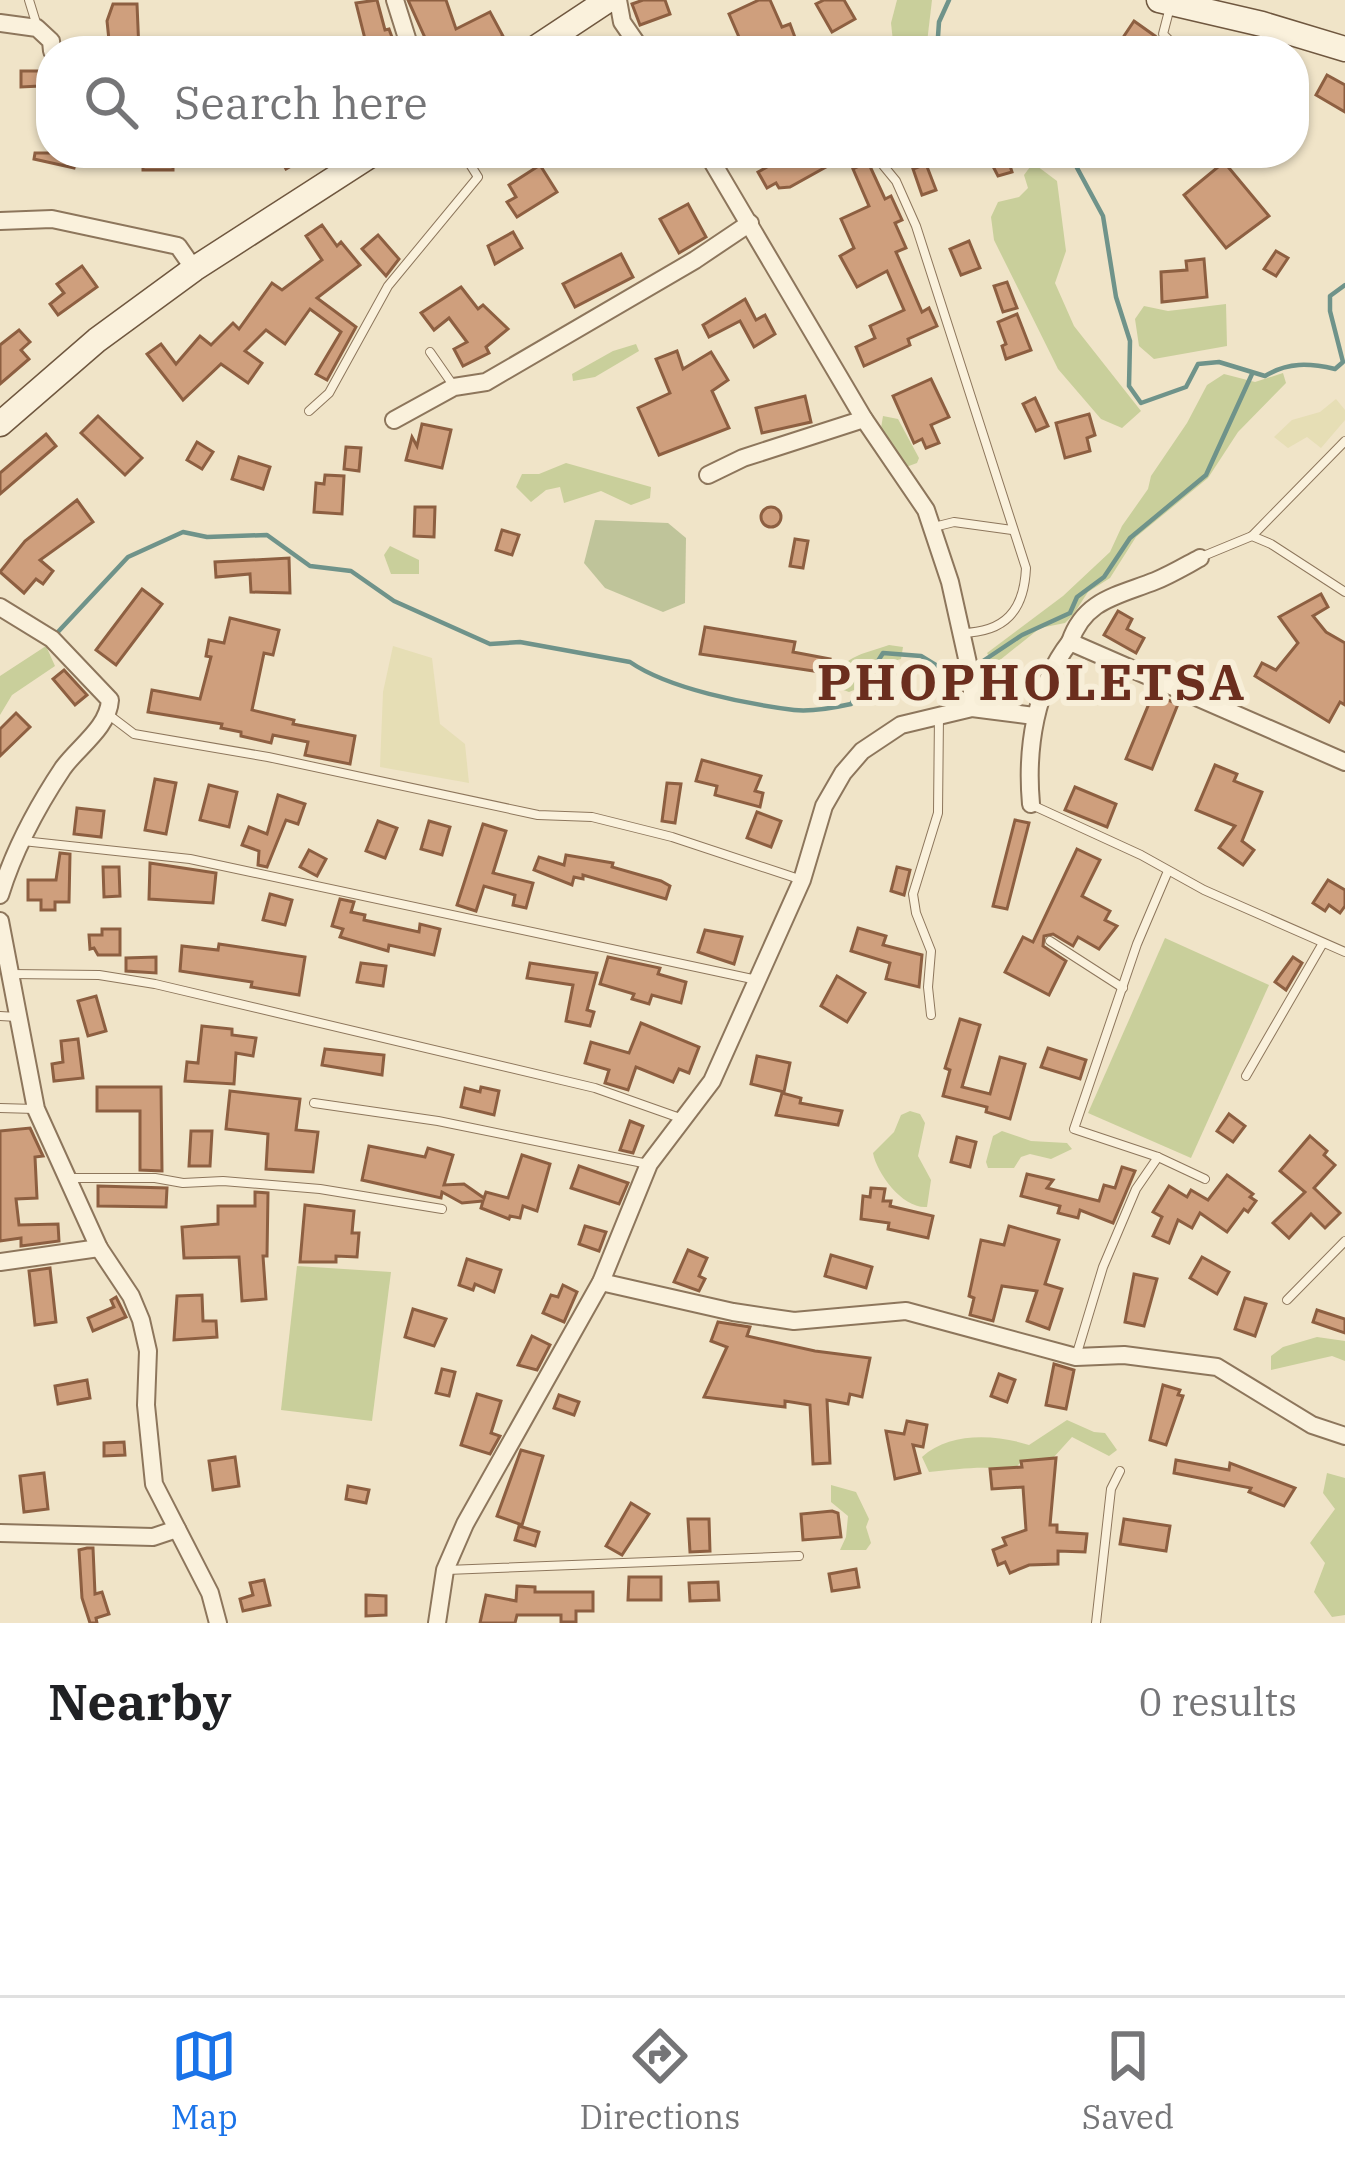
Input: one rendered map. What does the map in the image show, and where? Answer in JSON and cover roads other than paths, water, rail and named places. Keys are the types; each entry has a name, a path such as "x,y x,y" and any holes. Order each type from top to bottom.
{"main road":[{"path":"554,36 608,0"},
{"path":"1165,2 1302,36"},
{"path":"1309,38 1345,49"},
{"path":"0,424 97,340 194,269 351,168"}],"street":[{"path":"395,0 406,36"},
{"path":"618,0 622,22 632,36"},
{"path":"0,23 37,28 46,36"},
{"path":"716,168 864,418 909,481 933,528 962,633 972,708"},
{"path":"0,221 52,219 178,245 194,269"},
{"path":"394,420 454,386 486,382 750,223"},
{"path":"708,475 743,458 864,418"},
{"path":"1031,804 1034,716 1045,682 1070,643 1076,624 1101,601 1200,558"},
{"path":"0,607 52,639 110,700 109,715 65,765 22,841 0,895"},
{"path":"1070,643 1345,762"},
{"path":"437,1623 446,1570 465,1524 601,1282 649,1164 712,1081 802,880 824,806 843,773 862,751 901,725 972,708 1034,716"},
{"path":"0,921 10,974 9,1016 36,1109 99,1248 141,1320 148,1352 146,1405 154,1484 210,1593 218,1623"},
{"path":"0,1262 99,1248"},
{"path":"601,1282 794,1321 906,1311 1076,1357 1124,1355 1217,1367 1312,1425 1345,1436"},
{"path":"0,1533 153,1537 177,1528"}],"lane":[{"path":"28,0 37,28"},
{"path":"1165,2 1165,36"},
{"path":"309,411 337,381 388,286 478,177 472,168"},
{"path":"885,168 916,226 1026,568 1019,599 1002,626 962,633"},
{"path":"430,352 454,386"},
{"path":"1200,558 1252,536 1345,441"},
{"path":"933,528 954,521 1012,530"},
{"path":"1252,536 1345,592"},
{"path":"931,1015 931,952 913,893 938,812 939,714"},
{"path":"109,715 134,734 538,814 592,817 672,837 802,880"},
{"path":"1031,804 1345,952"},
{"path":"22,841 190,859 758,980"},
{"path":"1168,872 1074,1130 1158,1156 1205,1179"},
{"path":"1051,941 1123,988"},
{"path":"1246,1076 1323,943"},
{"path":"10,974 99,975 155,984 595,1088 683,1119"},
{"path":"314,1103 458,1125 649,1164"},
{"path":"0,1108 36,1109"},
{"path":"1076,1357 1102,1267 1136,1189 1158,1156"},
{"path":"65,1178 155,1178 182,1184 223,1181 320,1189 442,1209"},
{"path":"1287,1300 1345,1241"},
{"path":"1096,1623 1111,1489 1120,1471"},
{"path":"446,1570 799,1556"}],"waterway":[{"path":"938,36 949,0"},
{"path":"1077,168 1103,216 1116,297 1130,341 1129,386 1141,403 1186,387 1198,364 1219,362 1265,376 1299,365 1335,369 1343,362 1330,296 1345,285"},
{"path":"983,661 1022,635 1070,613 1077,597 1104,577 1130,538 1206,475 1252,374"},
{"path":"56,634 128,557 183,532 207,537 267,535 310,566 351,571 394,601 490,644 520,642 630,662 687,687 754,704 801,710 851,704 883,653 921,656 939,667 960,666"}],"district":[{"name":"PHOPHOLETSA","path":"1032,681"}]}
